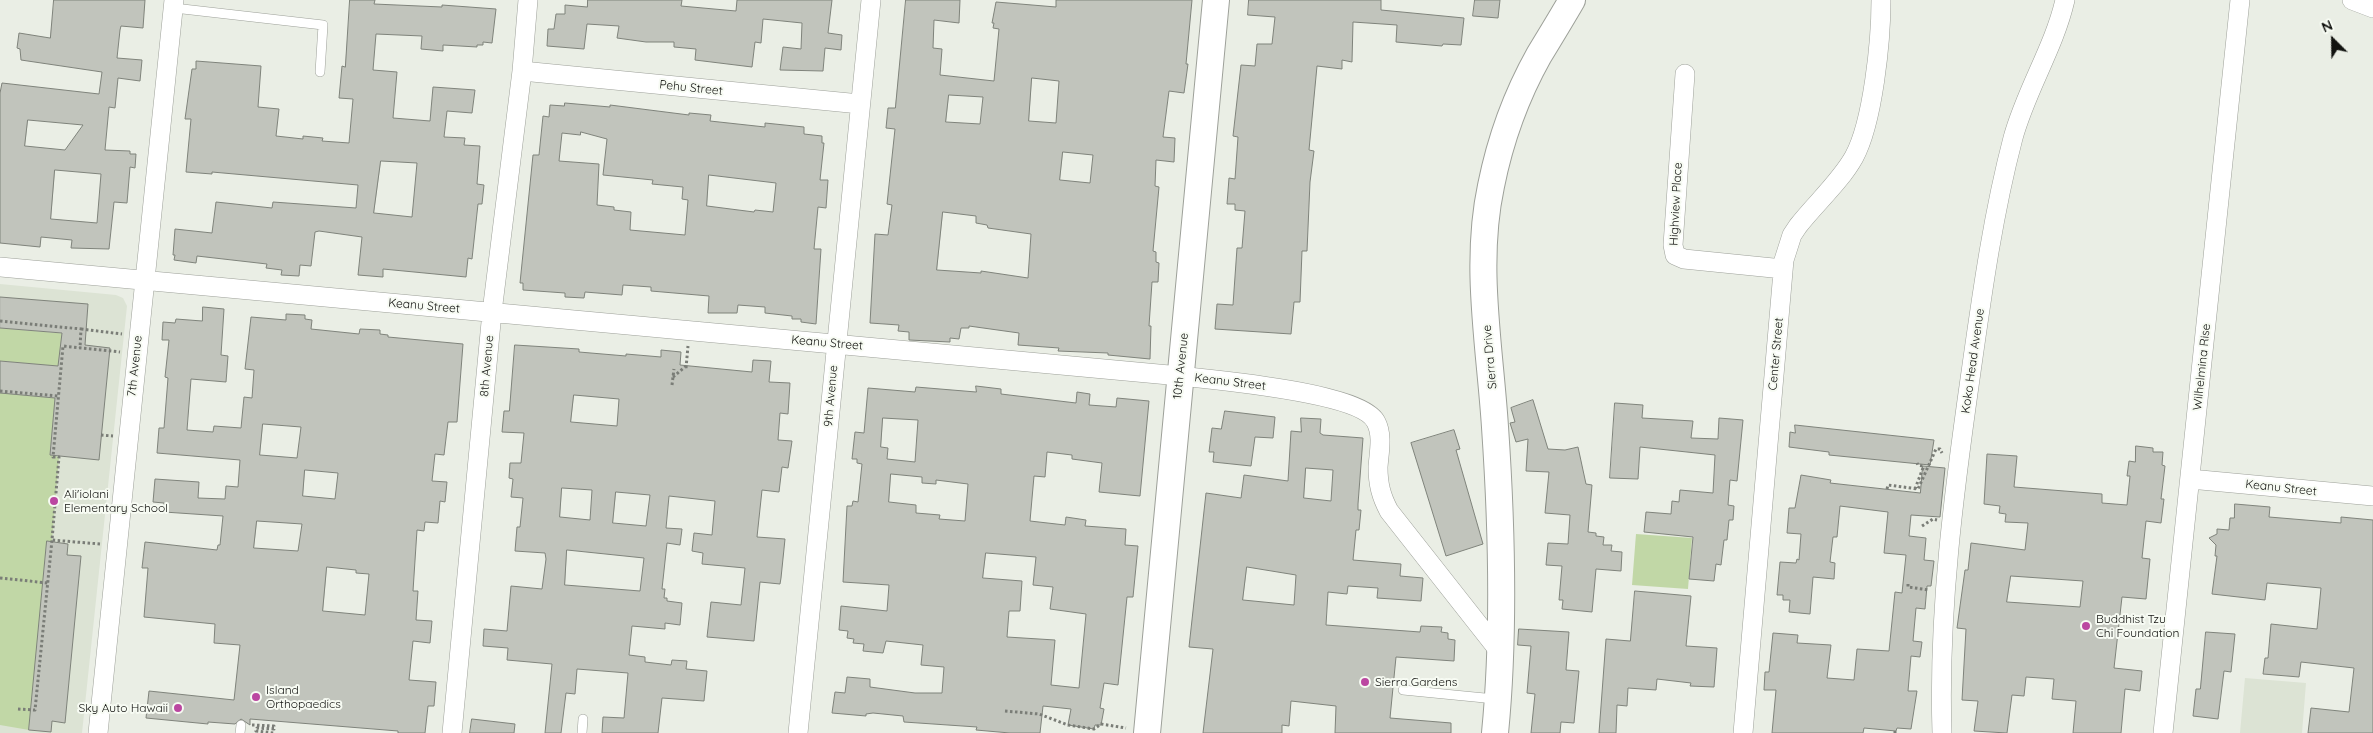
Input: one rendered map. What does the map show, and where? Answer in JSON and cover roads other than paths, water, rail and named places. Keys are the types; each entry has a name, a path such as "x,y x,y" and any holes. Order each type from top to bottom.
{"street":[{"name":"8th Avenue","path":"452,733 492,312 522,71 528,0"},
{"name":"9th Avenue","path":"798,733 871,0"},
{"name":"10th Avenue","path":"1139,731 1180,376 1216,0"},
{"name":"Sierra Drive","path":"1495,733 1500,652 1500,541 1495,427 1485,305 1485,224 1491,186 1506,129 1539,56 1572,0"},
{"name":"Center Street","path":"1743,733 1783,270 1788,248 1798,226 1844,171 1859,146 1868,116 1873,87 1881,0"},
{"name":"Koko Head Avenue","path":"1942,733 1941,668 1947,570 1957,472 1986,275 2013,138 2025,102 2058,27 2065,0"},
{"name":"Wilhelmina Rise","path":"2163,733 2240,0"},
{"path":"2352,0 2373,8"},
{"name":"7th Avenue","path":"98,733 174,4"},
{"name":"Pehu Street","path":"522,71 860,104"},
{"name":"Highview Place","path":"1685,74 1673,245 1675,255 1684,259 1783,270"},
{"name":"Keanu Street","path":"0,267 144,282 492,312 1180,376 1289,390 1333,400 1371,414 1380,433 1379,485 1389,511 1500,652"},
{"name":"Keanu Street","path":"2190,479 2373,496"}],"lane":[{"path":"174,4 323,25 320,72"},
{"path":"1403,690 1498,699"},
{"path":"582,733 583,718"}],"place":[{"name":"Ali'iolani Elementary School","path":"54,501"},
{"name":"Buddhist Tzu Chi Foundation","path":"2086,626"},
{"name":"Sierra Gardens","path":"1365,682"},
{"name":"Island Orthopaedics","path":"256,697"},
{"name":"Sky Auto Hawaii","path":"178,708"}]}
